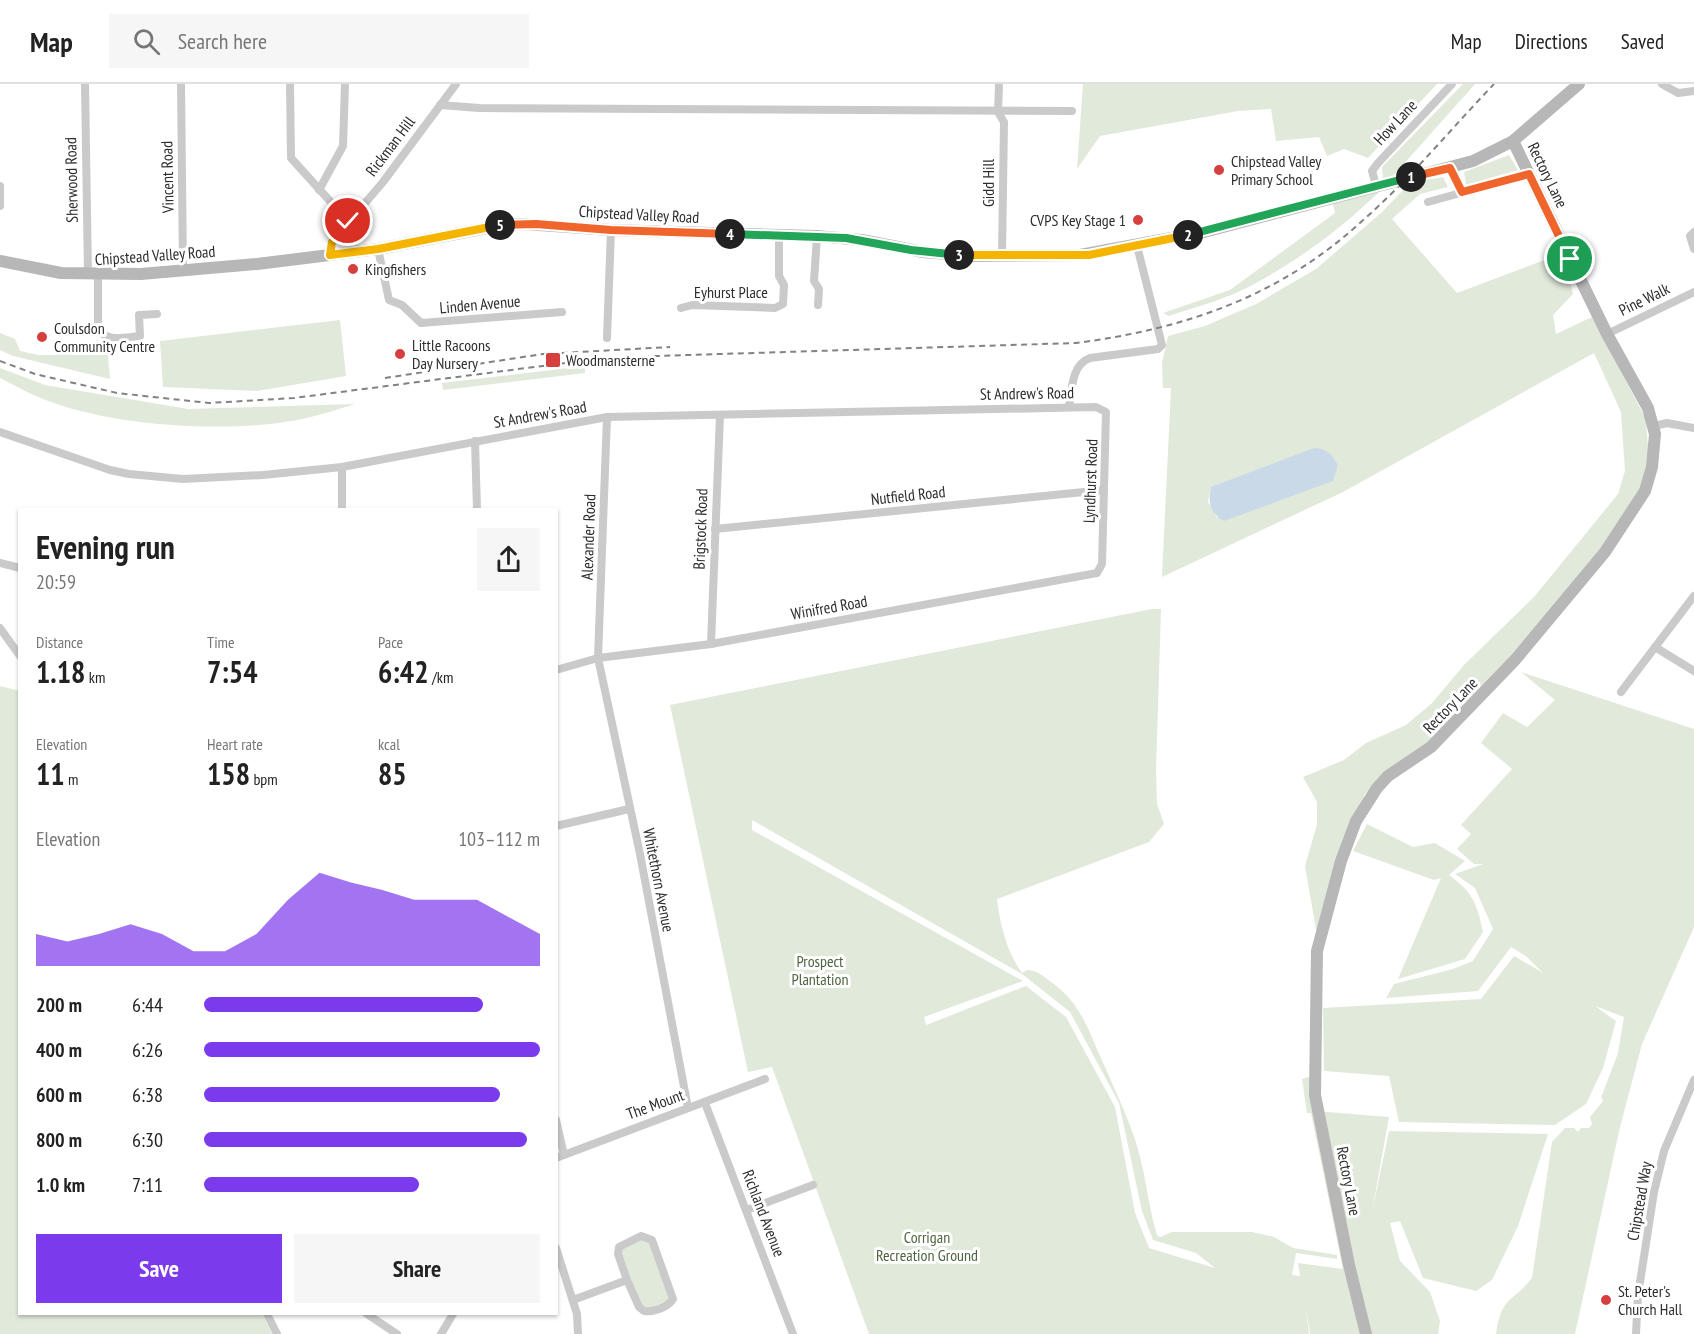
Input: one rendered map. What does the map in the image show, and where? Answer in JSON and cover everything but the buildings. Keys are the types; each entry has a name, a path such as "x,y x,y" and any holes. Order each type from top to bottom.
{"main road":[{"name":"Chipstead Valley Road","path":"0,261 48,271 93,275 183,270 378,249 513,224 611,230 817,236 862,240 923,252 1002,256 1089,255 1252,220 1376,185 1450,168 1488,155 1513,141 1579,84"},
{"name":"Rectory Lane","path":"1366,1334 1348,1265 1315,1095 1317,951 1341,861 1356,821 1377,788 1388,776 1431,747 1515,660 1605,552 1648,483 1653,459 1654,426 1648,408 1607,334 1513,141"}],"street":[{"name":"Sherwood Road","path":"85,84 93,275 98,328 102,335 108,338 140,336 139,315 157,314"},
{"name":"Vincent Road","path":"181,84 183,270"},
{"path":"290,84 291,158 348,221"},
{"path":"319,190 343,146 345,84"},
{"name":"Rickman Hill","path":"330,255 332,242 383,182 456,84"},
{"name":"Gidd Hill","path":"999,84 998,112 1004,122 1002,256"},
{"name":"How Lane","path":"1376,185 1372,176 1374,167 1452,84"},
{"path":"1662,84 1678,93 1694,91"},
{"path":"440,105 479,108 1072,111"},
{"path":"1450,168 1462,192"},
{"path":"1428,202 1529,174"},
{"path":"0,186 0,206"},
{"path":"606,338 611,230"},
{"path":"1694,232 1690,236 1694,249"},
{"name":"Eyhurst Place","path":"681,308 692,305 775,308 783,304 784,285 779,276 779,236"},
{"path":"817,236 814,281 819,290 818,305"},
{"path":"1070,407 1076,372 1082,362 1090,358 1158,349 1163,343 1137,246"},
{"name":"Linden Avenue","path":"378,249 389,300 402,306 421,323 562,312"},
{"name":"Pine Walk","path":"1607,334 1694,292"},
{"name":"St Andrew's Road","path":"0,432 91,465 146,476 183,479 263,475 342,467 607,417 1096,407"},
{"name":"Lyndhurst Road","path":"1096,407 1103,408 1106,414 1102,564"},
{"name":"Brigstock Road","path":"711,644 720,415"},
{"name":"Alexander Road","path":"598,658 607,417"},
{"path":"1654,426 1667,423 1694,428"},
{"path":"475,441 477,508"},
{"path":"342,467 342,508"},
{"name":"Nutfield Road","path":"715,530 1104,490"},
{"path":"0,563 18,568"},
{"name":"Winifred Road","path":"558,669 598,658 711,644 1094,574 1100,571 1102,564"},
{"path":"1621,692 1694,596"},
{"path":"0,627 18,653"},
{"path":"1655,647 1694,671"},
{"name":"Whitethorn Avenue","path":"598,658 688,1108"},
{"path":"558,826 629,809"},
{"name":"The Mount","path":"560,1156 765,1079"},
{"name":"Chipstead Way","path":"1636,1334 1638,1295 1654,1192 1664,1151 1694,1080"},
{"name":"Richland Avenue","path":"705,1102 793,1334"},
{"path":"558,1138 560,1156"},
{"path":"747,1210 813,1185"},
{"path":"641,1236 647,1236 652,1240 673,1299 669,1305 644,1311 639,1306 627,1280 618,1254 619,1247 641,1236"},
{"path":"558,1254 573,1300 578,1334"},
{"path":"573,1300 627,1280"},
{"path":"270,1315 278,1334"},
{"path":"368,1315 397,1334"},
{"path":"441,1334 452,1315"}],"green space":[{"path":"1083,84 1437,84 1368,158 1344,149 1327,156 1319,137 1276,141 1271,109 1238,111 1100,136 1077,169"},
{"path":"1463,84 1475,84 1393,176 1383,180 1382,167"},
{"path":"1509,155 1518,170 1466,185 1464,172"},
{"path":"1443,177 1448,187 1420,194 1392,219 1457,293 1542,261 1565,262 1573,294 1553,315 1556,334 1592,317 1646,419 1649,462 1644,483 1603,548 1509,663 1422,750 1395,765 1365,794 1343,843 1317,935 1305,866 1317,824 1317,802 1303,777 1344,760 1366,743 1406,725 1432,703 1464,665 1534,597 1618,494 1625,471 1621,412 1594,353 1343,492 1162,577 1171,388 1163,388 1162,363 1168,336 1205,326 1256,304 1316,269 1381,213 1410,183","holes":["1333,457 1338,465 1217,517 1208,502 1211,488"]},
{"path":"1380,191 1313,247 1257,282 1230,296 1204,305 1169,316 1163,313 1230,290 1335,213 1333,204"},
{"path":"340,320 346,376 257,391 163,387 160,341"},
{"path":"0,333 15,339 20,351 38,355 59,355 72,341 91,346 97,340 107,346 110,379 13,356 0,350"},
{"path":"585,366 585,373 443,390 442,383"},
{"path":"0,368 45,385 188,409 355,404 307,418 247,426 179,426 145,423 112,418 47,401 0,378"},
{"path":"1161,609 1156,771 1157,804 1164,824 1149,842 997,899 1002,928 1012,956 1022,973 1027,970 1037,972 1062,991 1071,1000 1084,1021 1134,1136 1154,1224 1157,1235 1160,1237 1172,1232 1252,1232 1274,1237 1293,1248 1337,1255 1337,1259 1296,1253 1292,1275 1300,1276 1298,1263 1343,1269 1311,1113 1307,1113 1302,1079 1312,1076 1315,1111 1389,1117 1372,1212 1389,1131 1548,1134 1518,1226 1492,1280 1476,1291 1423,1278 1400,1221 1390,1223 1400,1261 1430,1292 1440,1321 1438,1334 1310,1334 1306,1308 1309,1334 869,1334 772,1067 748,1072 670,705","holes":["752,820 1022,974 1070,1012 1119,1103 1142,1211 1153,1240 1196,1253 1215,1268 1149,1248 1135,1213 1115,1107 1066,1017 1026,986 926,1025 924,1017 1023,981 752,830"]},
{"path":"1521,672 1694,729 1694,927 1642,1044 1620,1127 1575,1334 1496,1334 1504,1306 1532,1278 1552,1142 1565,1128 1574,1128 1578,1132 1581,1128 1589,1128 1592,1124 1590,1117 1603,1101 1601,1098 1618,1053 1624,1017 1595,1006 1616,1021 1603,1068 1586,1104 1555,1125 1399,1122 1389,1076 1324,1071 1323,1008 1481,999 1514,956 1543,973 1526,956 1511,947 1478,991 1386,998 1394,984 1453,969 1473,961 1493,929 1475,888 1455,874 1483,864 1474,864 1457,849 1471,834 1461,825 1512,769 1481,743 1503,713 1527,727 1555,700"},
{"path":"0,686 18,690 18,1315 262,1315 272,1334 0,1334"},
{"path":"1367,824 1413,847 1435,843 1465,861 1449,875 1464,887 1473,899 1483,932 1465,959 1398,979 1441,878 1434,880 1353,851"},
{"path":"640,1239 651,1243 669,1299 667,1303 649,1309 640,1305 621,1253 622,1248"}],"water":[{"path":"1314,448 1329,453 1334,458 1338,465 1333,481 1224,521 1213,511 1210,502 1211,487"}],"railway":[{"path":"0,361 35,374 117,393 209,403 294,398 573,362 656,356 1076,343 1116,337 1155,329 1228,305 1263,290 1297,271 1330,248 1379,206 1494,84"},
{"path":"385,378 543,354 670,347"}],"place":[{"name":"Chipstead Valley Primary School","path":"1219,170"},
{"name":"CVPS Key Stage 1","path":"1138,220"},
{"name":"Kingfishers","path":"353,269"},
{"name":"Coulsdon Community Centre","path":"42,337"},
{"name":"Little Racoons Day Nursery","path":"400,354"},
{"name":"Woodmansterne","path":"553,360"},
{"name":"St. Peter's Church Hall","path":"1606,1300"}],"route":[{"path":"348,221 332,242 330,255 378,249 502,225 524,224 611,230 817,236 862,240 923,252 970,256 1080,255 1204,232 1450,168 1462,192 1529,174 1570,259"}],"park label":[{"name":"Prospect Plantation","path":"820,970"},
{"name":"Corrigan Recreation Ground","path":"927,1246"}]}
